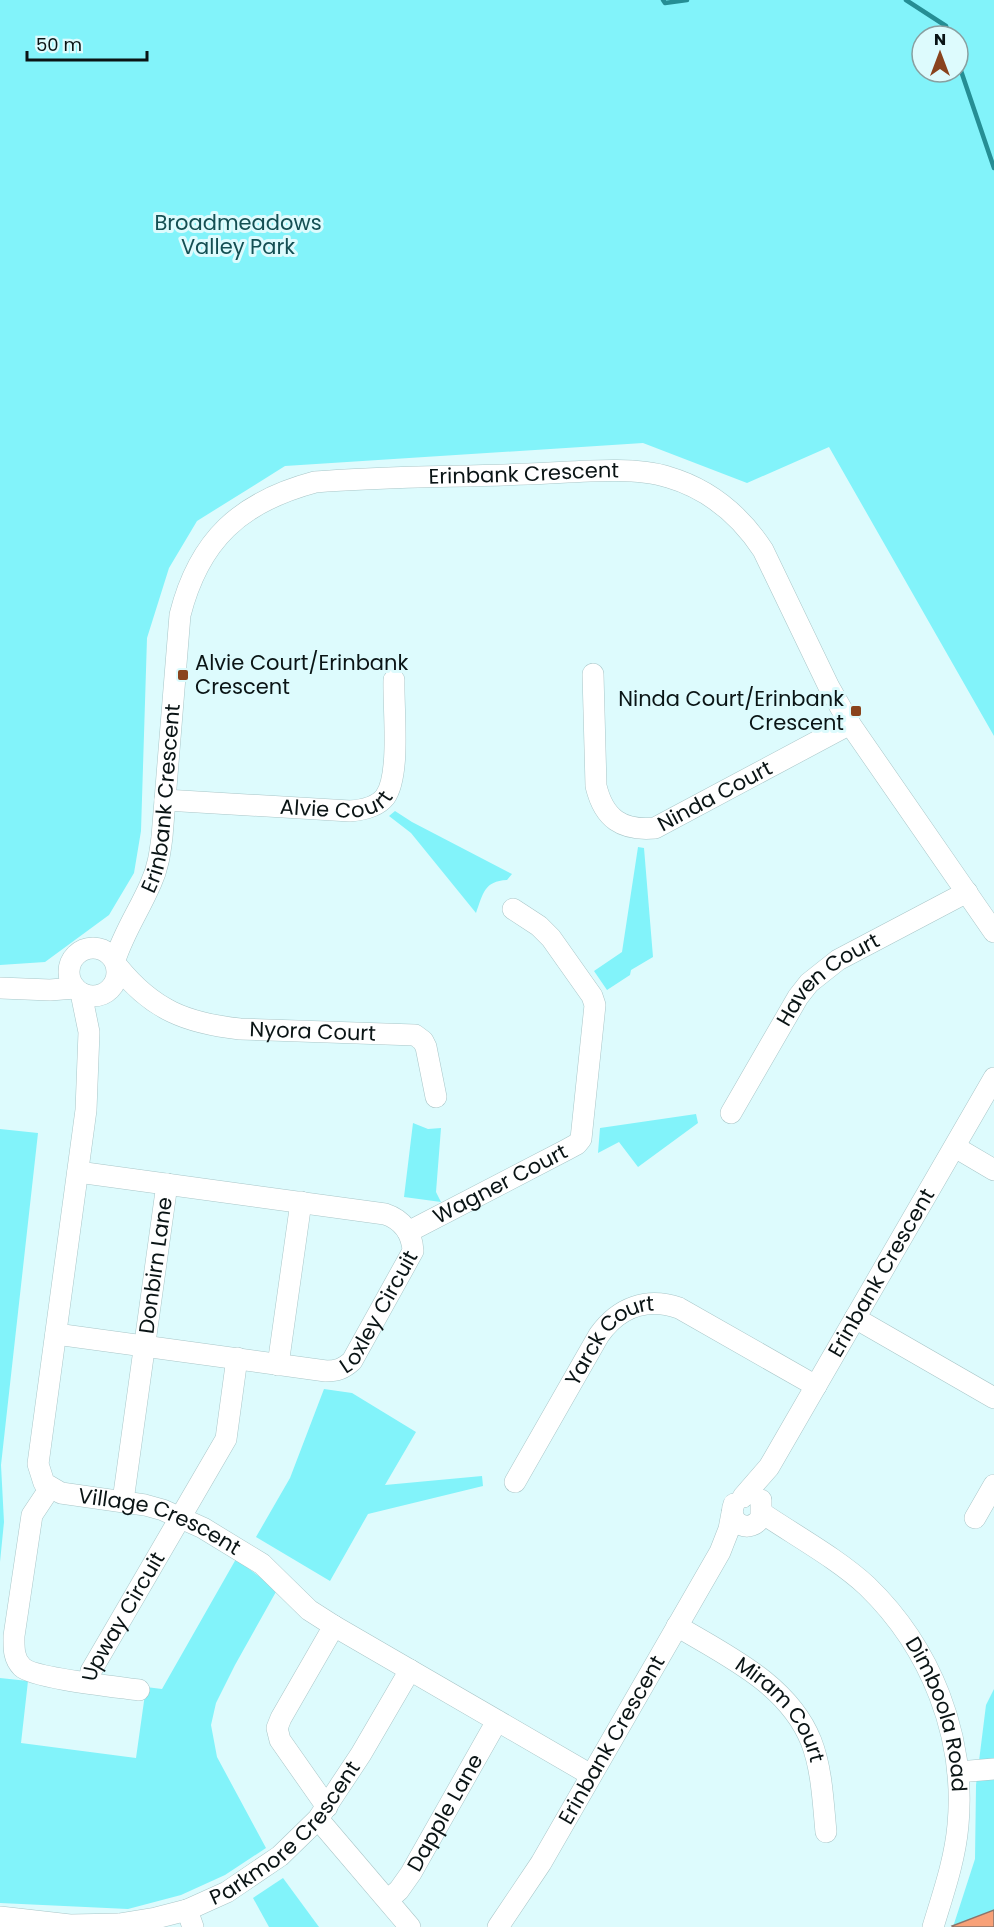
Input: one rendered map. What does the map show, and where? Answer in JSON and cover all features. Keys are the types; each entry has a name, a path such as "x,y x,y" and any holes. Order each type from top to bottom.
{"street":[{"name":"Erinbank Crescent","path":"116,964 120,943 153,880 159,859 180,615 186,591 196,569 218,536 245,512 274,495 315,482 631,471 666,476 685,482 714,498 750,531 764,550 829,687 850,724 994,932"},
{"name":"Ninda Court","path":"593,674 594,753 598,793 606,812 616,821 643,829 655,828 850,724"},
{"name":"Alvie Court","path":"165,800 350,811 377,804 389,788 394,767 394,680"},
{"name":"Haven Court","path":"731,1113 798,997 809,983 838,960 967,892"},
{"name":"Wagner Court","path":"408,1232 566,1150 577,1144 581,1138 585,1119 595,1005 592,996 551,938 539,926 513,909"},
{"name":"Erinbank Crescent","path":"95,947 111,937 135,915"},
{"path":"7,988 78,991 95,996 106,992 115,983 116,964 110,953 95,947 80,951 74,956 69,976 78,991"},
{"name":"Nyora Court","path":"116,964 131,983 167,1010 190,1020 213,1026 415,1035 423,1041 426,1047 436,1097"},
{"path":"7,988 54,974 70,965"},
{"name":"Village Crescent","path":"78,991 89,1032 86,1110 38,1464 44,1483 61,1493 145,1505 180,1516 204,1528 262,1564 309,1610 334,1626 591,1775"},
{"name":"Nyora Court","path":"106,992 150,999"},
{"name":"Village Crescent","path":"89,1032 106,992"},
{"name":"Erinbank Crescent","path":"507,1924 720,1552 729,1529 749,1513 769,1467 994,1078"},
{"path":"954,1147 994,1170"},
{"name":"Loxley Circuit","path":"56,1334 337,1371 345,1368 352,1361 412,1251 412,1243 402,1222 386,1214 78,1172"},
{"name":"Donbirn Lane","path":"123,1501 167,1184"},
{"path":"278,1365 302,1202"},
{"name":"Yarck Court","path":"515,1482 607,1323 637,1305 656,1303 679,1308 816,1386"},
{"path":"855,1318 994,1398"},
{"name":"Upway Circuit","path":"50,1488 32,1515 14,1646 15,1655 23,1669 40,1676 89,1682 91,1671 226,1439 237,1358"},
{"path":"975,1518 994,1485"},
{"name":"Dimboola Road","path":"749,1513 809,1545 842,1566 887,1608 922,1656 945,1708 958,1772 959,1805 954,1850 933,1927"},
{"path":"334,1626 281,1718 277,1728 280,1740 323,1813 410,1927"},
{"name":"Miram Court","path":"677,1626 758,1676 790,1707 804,1726 811,1742 820,1782 826,1832"},
{"name":"Parkmore Crescent","path":"0,1917 70,1926 119,1924 156,1918 190,1918 280,1856 323,1813 410,1670"},
{"path":"89,1682 139,1690"},
{"name":"Dapple Lane","path":"388,1900 399,1890 411,1873 497,1721"},
{"path":"958,1772 994,1769"}],"green space":[{"name":"Broadmeadows Valley Park","path":"0,0 994,0 994,736 829,447 747,483 643,443 285,466 197,521 169,568 147,638 141,831 134,873 109,915 45,962 0,965"},
{"path":"395,811 512,874 507,880 489,886 483,894 476,913 411,833 389,816"},
{"path":"638,847 644,848 653,957 631,970 630,975 607,990 594,971 622,952"},
{"path":"696,1114 698,1123 638,1167 619,1142 598,1153 600,1128"},
{"path":"413,1123 428,1129 441,1128 436,1192 441,1202 404,1197"},
{"path":"0,1129 38,1133 1,1465 4,1522 0,1562"},
{"path":"324,1389 352,1393 416,1432 385,1485 482,1476 483,1486 368,1514 330,1581 256,1537 290,1478"},
{"path":"236,1559 277,1590 216,1703 211,1725 217,1757 266,1848 225,1875 181,1895 128,1909 0,1903 0,1678 28,1681 21,1743 136,1758 146,1687 162,1689"},
{"path":"994,1689 994,1927 953,1927 975,1859 976,1785 986,1705"},
{"path":"283,1878 319,1927 269,1927 253,1898"}],"building":[{"path":"994,1910 994,1927 952,1926"}],"waterway":[{"path":"663,0 665,3 687,0"},
{"path":"906,0 943,24"},
{"path":"965,84 994,168"}],"place":[{"name":"Alvie Court/Erinbank Crescent","path":"183,675"},
{"name":"Ninda Court/Erinbank Crescent","path":"856,711"}]}
